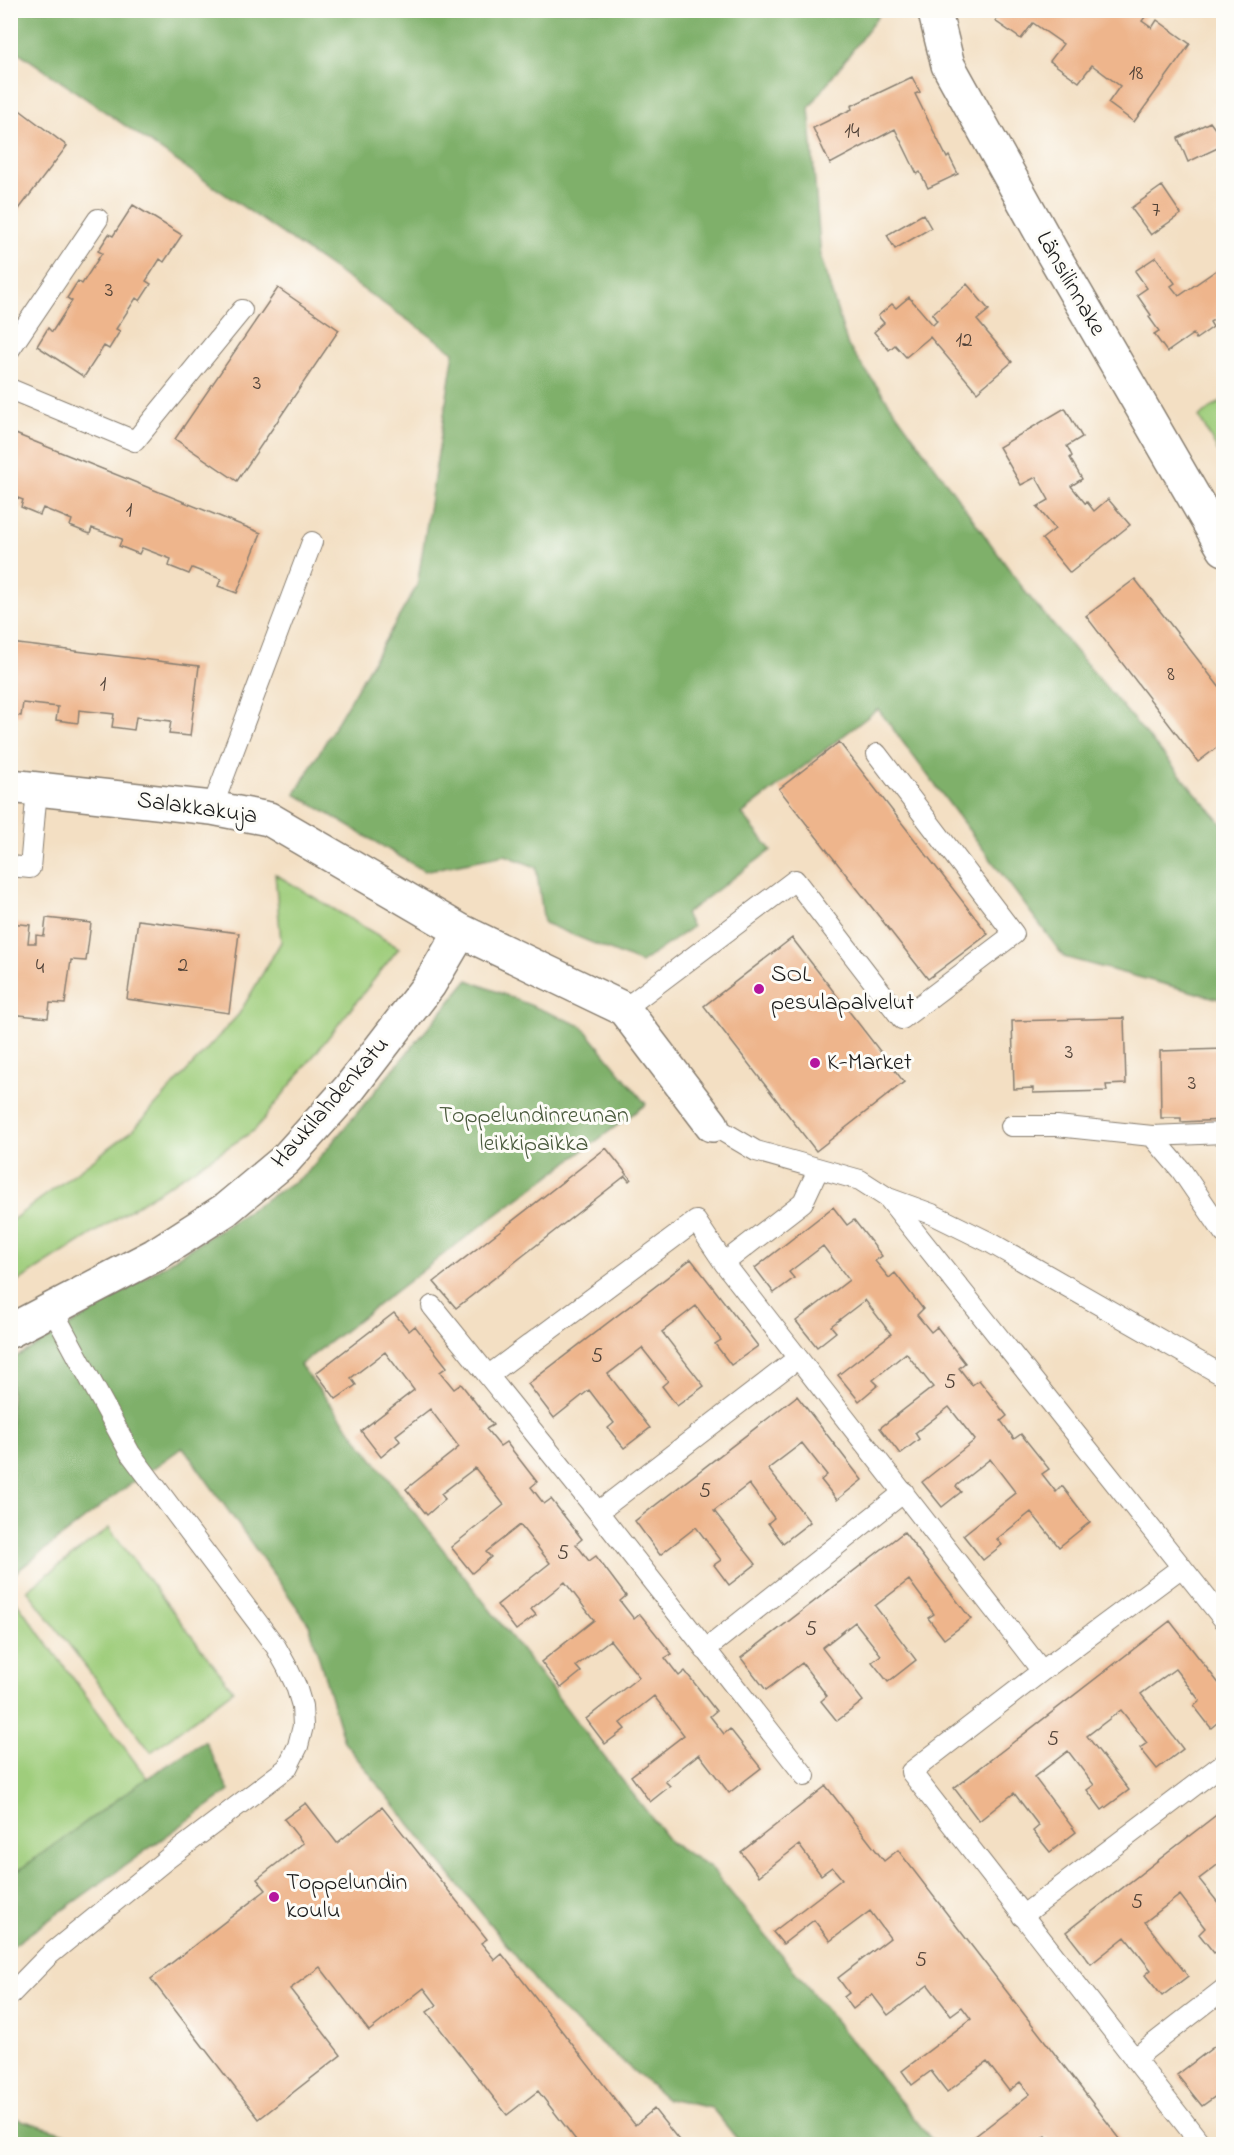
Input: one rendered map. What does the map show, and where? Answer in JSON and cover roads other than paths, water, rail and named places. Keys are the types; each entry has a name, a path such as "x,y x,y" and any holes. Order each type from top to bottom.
{"street":[{"name":"Länsilinnake","path":"937,10 936,17 948,65 1053,254 1224,549"},
{"name":"Salakkakuja","path":"24,788 212,808 269,819 461,931 624,1009"},
{"name":"Haukilahdenkatu","path":"10,1331 155,1255 225,1210 285,1160 349,1089 429,985 461,931"},
{"path":"624,1009 712,1125"}],"lane":[{"path":"10,349 98,219"},
{"path":"10,389 135,441 242,310"},
{"path":"212,808 312,542"},
{"path":"624,1009 795,880 902,1019 1014,934 877,754"},
{"path":"10,866 30,868 24,788"},
{"path":"712,1125 756,1151 860,1180 888,1198 932,1214 991,1243 1224,1376"},
{"path":"1011,1126 1057,1126 1152,1136 1224,1133"},
{"path":"1152,1136 1181,1170 1224,1233"},
{"path":"724,1263 803,1202 818,1170"},
{"path":"888,1198 1224,1620"},
{"path":"489,1375 696,1221 724,1263 1041,1671"},
{"path":"432,1306 598,1512 804,1776"},
{"path":"10,1995 48,1956 167,1859 287,1768 298,1746 303,1726 302,1706 296,1686 276,1647 130,1453 52,1309"},
{"path":"598,1512 798,1358"},
{"path":"705,1650 904,1492"},
{"path":"1182,1567 1041,1671 911,1772 1201,2145"},
{"path":"1022,1916 1224,1762"},
{"path":"1134,2059 1224,1989"}],"place":[{"name":"SOL pesulapalvelut","path":"759,989"},
{"name":"K-Market","path":"815,1063"},
{"name":"Toppelundin koulu","path":"274,1897"}],"park label":[{"name":"Toppelundinreunan leikkipaikka","path":"534,1130"}]}
